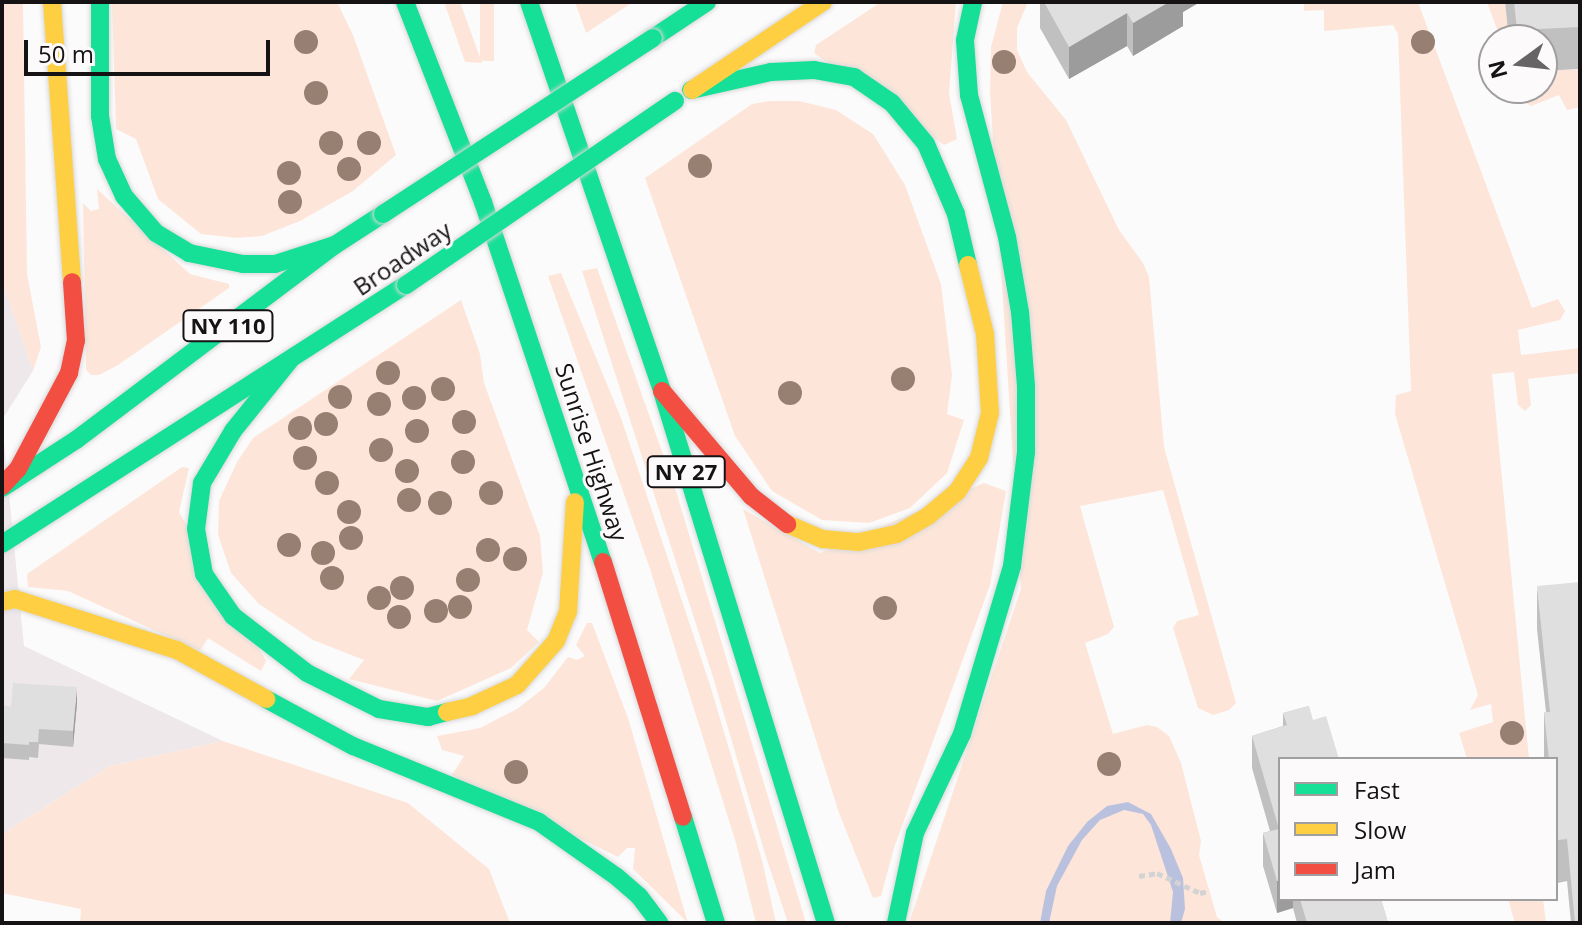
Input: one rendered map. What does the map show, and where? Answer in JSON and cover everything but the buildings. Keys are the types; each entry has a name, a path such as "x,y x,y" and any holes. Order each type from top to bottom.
{"main road":[{"path":"2,487 18,469 69,373 76,341 52,2"},
{"path":"100,2 100,116 107,159 124,196 156,233 189,253 243,264 275,264 335,245"},
{"name":"Sunrise Highway","path":"405,2 483,202 576,476 716,923"},
{"name":"NY 27","path":"529,2 662,391 826,923"},
{"name":"Broadway","path":"2,487 76,440 335,245 707,2"},
{"name":"Broadway","path":"2,544 406,285 823,2"},
{"path":"896,923 915,833 962,734 1012,566 1026,452 1026,386 1020,312 1007,237 969,95 965,40 973,2"},
{"path":"662,391 751,496 782,522 823,539 859,542 897,534 928,516 957,492 979,458 990,413 985,334 956,214 926,144 892,103 854,77 814,70 771,72 691,90"},
{"path":"290,360 233,431 202,483 196,529 204,574 233,616 307,673 379,709 428,717 472,706 517,685 556,641 568,612 576,476"},
{"path":"2,602 15,599 177,650 353,746 539,822 617,877 639,896 659,923"}],"path":[{"path":"1139,876 1162,876 1200,893 1208,891"}],"shaded area":[{"path":"2,2 23,2 27,274 41,347 33,371 2,281"},
{"path":"112,2 337,2 353,35 396,155 353,191 300,221 262,236 237,238 201,234 158,199 136,139 116,129"},
{"path":"444,2 460,2 482,63 465,62"},
{"path":"480,2 494,2 494,61 480,61"},
{"path":"575,2 633,2 586,33"},
{"path":"881,2 956,2 949,93 957,139 944,145 814,53 816,45"},
{"path":"1003,2 1028,2 1017,28 1017,50 1027,72 1066,120 1119,230 1143,263 1149,277 1164,447 1236,703 1229,710 1213,715 1198,708 1173,628 1177,621 1199,615 1163,490 1080,506 1114,627 1108,634 1085,643 1113,734 1147,725 1157,727 1169,736 1181,763 1201,841 1199,855 1217,917 1225,923 909,923 1021,589 990,92 991,47"},
{"path":"1304,2 1418,2 1532,308 1558,299 1565,311 1560,320 1518,330 1521,355 1580,348 1580,373 1528,379 1531,405 1525,411 1518,405 1514,372 1492,374 1529,757 1466,757 1459,733 1493,722 1491,704 1470,710 1478,695 1395,414 1396,395 1411,391 1398,34 1393,25 1324,31 1324,10 1304,11"},
{"path":"1487,2 1505,2 1507,24 1495,24"},
{"path":"1580,63 1580,107 1567,110 1558,95 1558,70 1577,70"},
{"path":"799,101 836,110 873,134 905,185 941,284 952,375 947,414 964,420 947,473 910,508 869,523 822,520 772,491 735,436 645,178 752,104"},
{"path":"97,189 190,274 229,284 229,288 118,365 99,375 91,375 86,370 83,203 91,211 99,209"},
{"path":"597,268 676,491 806,923 788,923 765,854 713,677 582,271"},
{"path":"561,273 621,418 710,685 762,860 776,923 756,923 736,843 650,569 548,276"},
{"path":"2,281 33,371 2,420"},
{"path":"461,300 480,354 484,383 540,536 543,573 527,630 539,642 511,668 437,701 349,679 364,660 313,640 259,604 231,573 218,535 219,501 237,462 253,438"},
{"path":"2,422 24,646 223,741 110,766 2,834"},
{"path":"182,467 189,468 179,512 266,661 261,671 208,638 200,651 68,591 28,587 27,574"},
{"path":"984,483 1006,491 990,585 894,848 881,896 873,898 839,813 743,509 820,553"},
{"path":"587,623 592,623 628,718 688,923 633,869 635,848 627,848 618,857 452,775 464,756 442,750 437,736 480,728 517,709 544,688 568,657 577,660 585,656 576,645"},
{"path":"223,741 408,803 489,869 510,923 80,923 81,909 2,893 2,834 110,766"},
{"path":"1509,901 1543,901 1546,923 1515,923"}],"water":[{"path":"1128,802 1151,814 1171,849 1183,878 1185,909 1181,923 1170,923 1173,892 1151,825 1143,814 1124,810 1100,820 1082,840 1057,886 1049,923 1040,923 1046,891 1068,846 1087,822 1107,806"}],"traffic: fast":[{"path":"100,2 100,116 107,159 124,196 156,233 189,253 243,264 275,264 335,245"},
{"path":"405,2 483,202 603,562"},
{"path":"529,2 662,391 826,923"},
{"path":"653,38 707,2"},
{"path":"896,923 915,833 962,734 1012,566 1026,452 1026,386 1020,312 1007,237 969,95 965,40 973,2"},
{"path":"383,214 653,38"},
{"path":"691,90 771,72 814,70 854,77 892,103 926,144 956,214 968,265"},
{"path":"406,285 675,101"},
{"path":"2,488 76,440 335,245 383,214"},
{"path":"2,544 406,285"},
{"path":"290,360 233,431 202,483 196,529 204,574 233,616 307,673 379,709 428,717 447,712"},
{"path":"266,699 353,746 539,822 617,877 639,896 659,923"},
{"path":"683,817 716,923"}],"traffic: slow":[{"path":"52,2 72,282"},
{"path":"692,90 823,2"},
{"path":"787,524 823,539 859,542 897,534 928,516 957,492 979,458 990,413 985,334 968,265"},
{"path":"447,712 472,706 517,685 556,641 568,612 575,502"},
{"path":"2,602 15,599 177,650 266,699"}],"traffic: jam":[{"path":"2,486 18,469 69,373 76,341 72,282"},
{"path":"662,391 751,496 787,524"},
{"path":"603,562 683,817"}]}
